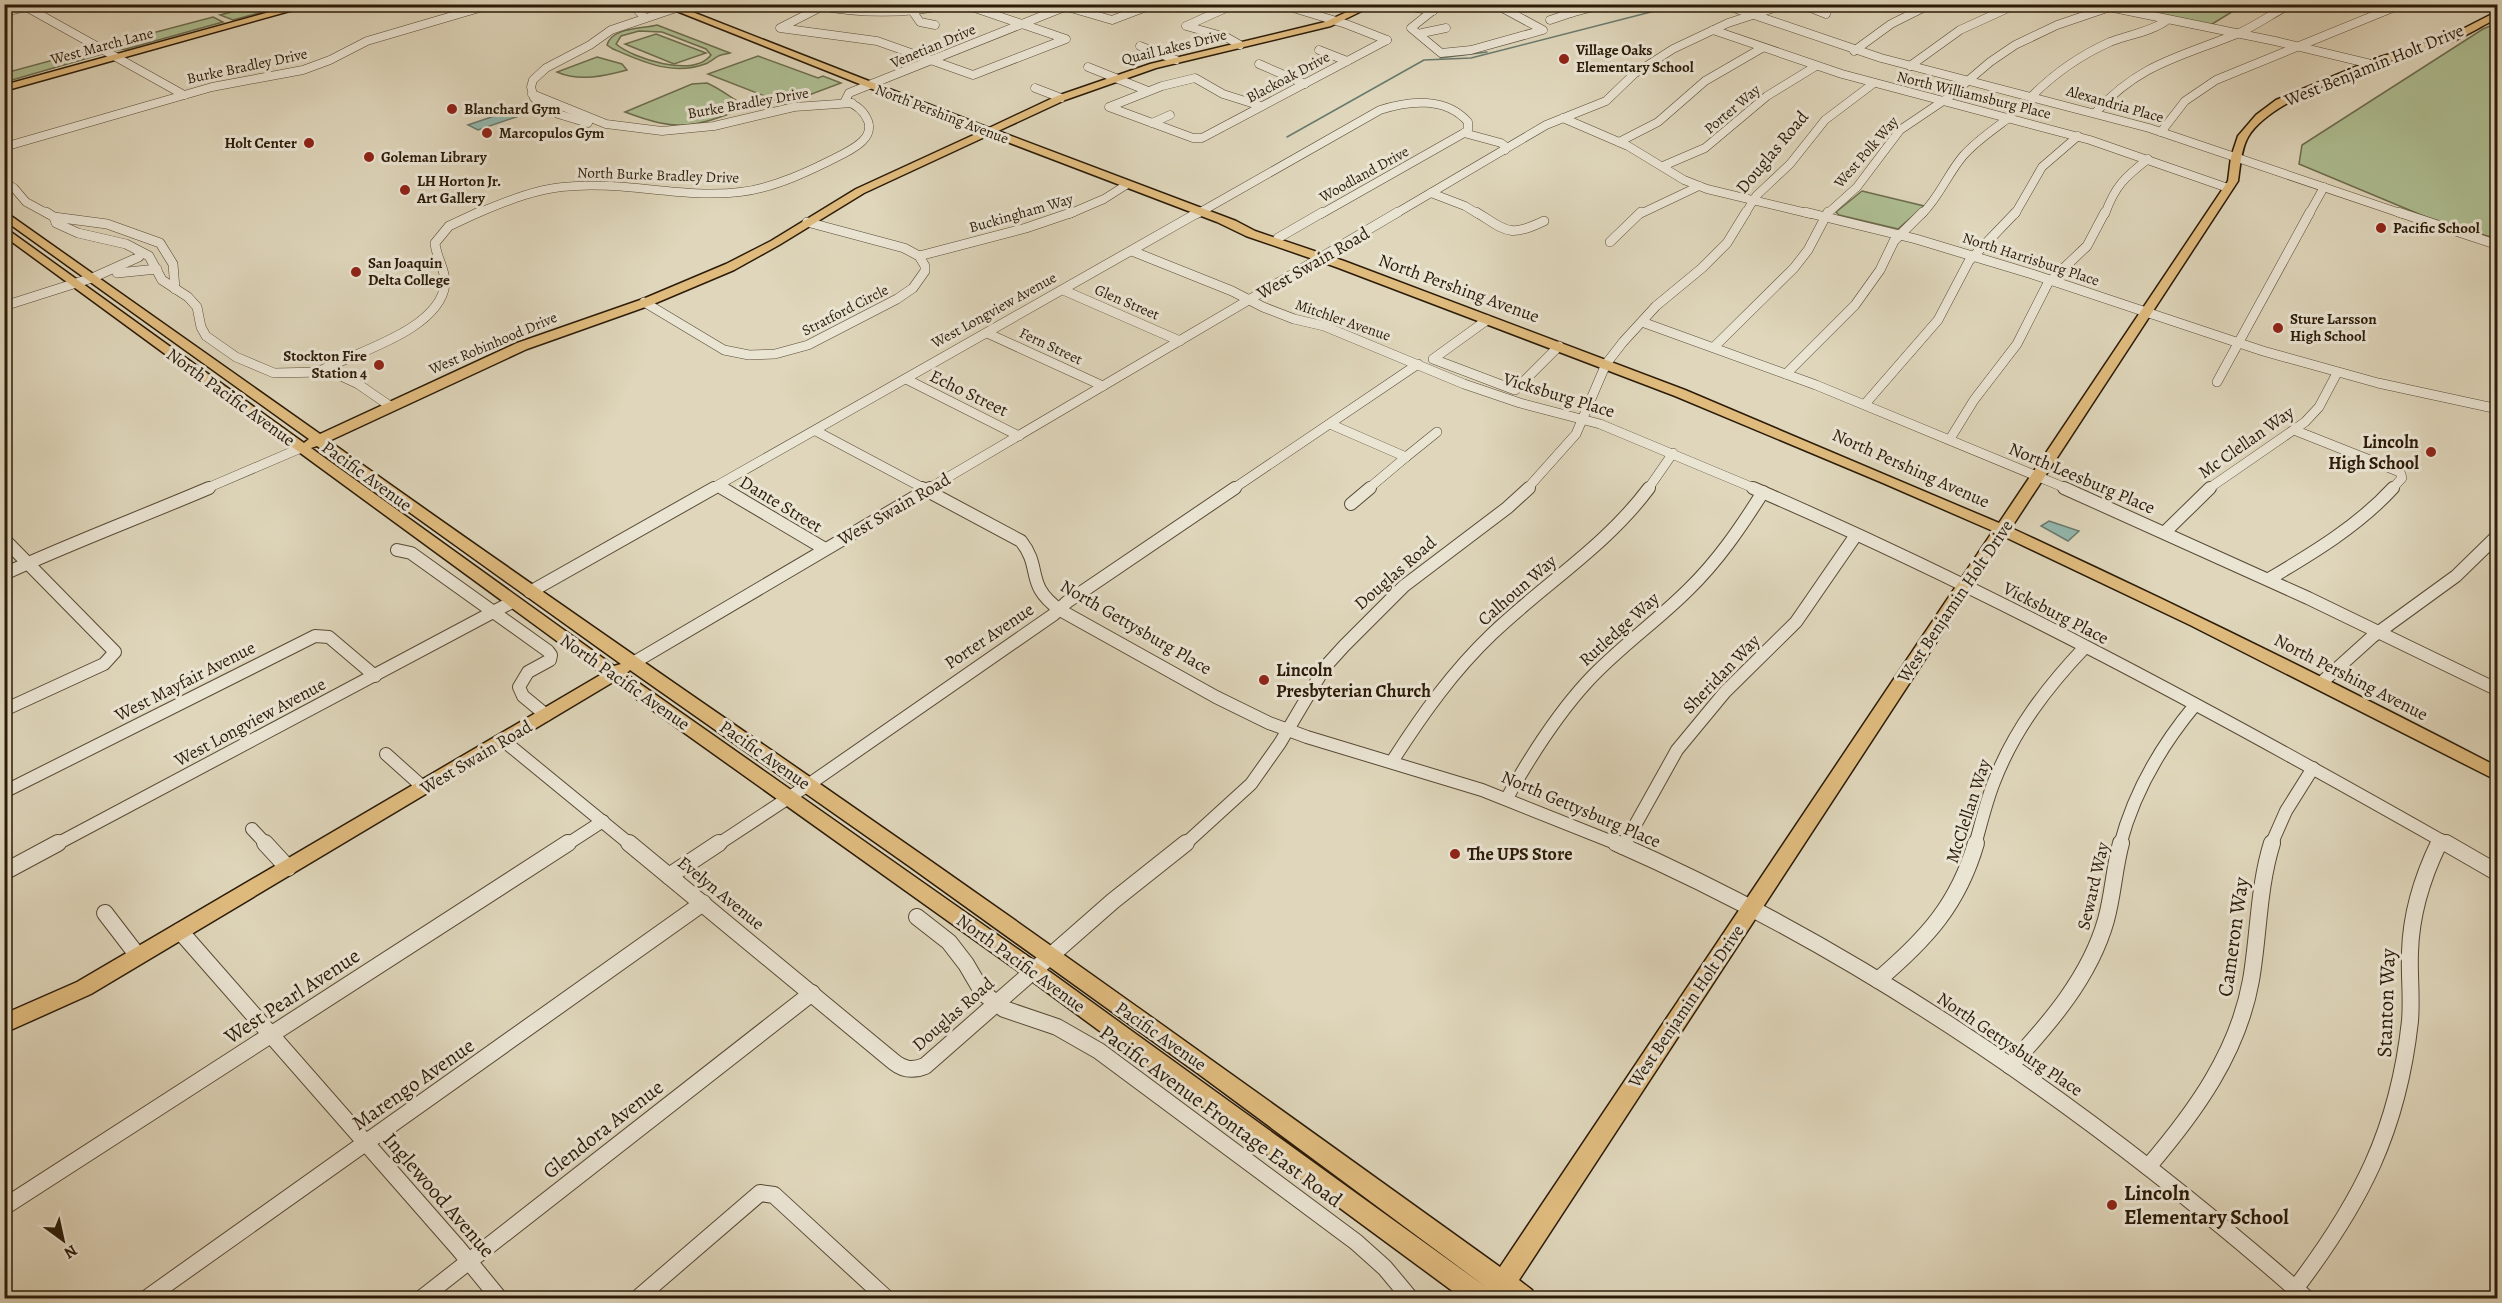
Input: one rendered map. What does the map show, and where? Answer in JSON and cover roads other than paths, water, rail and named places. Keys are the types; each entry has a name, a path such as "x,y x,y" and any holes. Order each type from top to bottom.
{"main road":[{"name":"West March Lane","path":"116,56 295,4"},
{"name":"West March Lane","path":"4,86 311,4"},
{"name":"North Pershing Avenue","path":"663,4 867,87 1199,213 1278,238 1322,257"},
{"name":"Quail Lakes Drive","path":"988,131 1061,98 1117,77 1176,60 1336,21 1372,4"},
{"name":"West Benjamin Holt Drive","path":"1498,1292 2228,188 2235,177 2236,157 2244,135 2271,108 2297,93 2371,64 2452,38 2498,14"},
{"name":"West Robinhood Drive","path":"301,448 522,346 644,302 730,267 760,252 860,191 988,131"},
{"name":"North Pershing Avenue","path":"1222,220 1246,231 1322,257 1559,346 1788,436 2003,529 2321,683 2498,775"},
{"name":"Pacific Avenue","path":"7,221 92,278 530,592 808,785 1040,963 1360,1179 1498,1292 1523,1299"},
{"name":"North Pacific Avenue","path":"7,221 77,283 464,568 789,796 1040,963 1481,1299"},
{"path":"392,514 408,515 430,531 446,532"},
{"path":"464,568 483,570 516,593 530,592"},
{"path":"512,602 529,601 552,615 565,616"},
{"name":"West Swain Road","path":"4,1024 64,998 138,956 633,663"}],"street":[{"path":"4,12 37,4"},
{"name":"Burke Bradley Drive","path":"4,147 223,84 303,70 330,60 368,41 493,4"},
{"path":"633,4 645,18"},
{"name":"Burke Bradley Drive","path":"688,4 611,30 590,45 546,68 533,80 532,94 538,103 570,119 597,126 662,131 725,124 794,107 852,103"},
{"path":"811,4 873,13 913,12 950,4"},
{"path":"821,7 780,28 877,41 978,75 1066,39 963,4"},
{"path":"1066,5 1112,20 1154,4"},
{"path":"1235,4 1186,26 1226,38 1240,45"},
{"path":"1280,4 1336,21"},
{"path":"1441,4 1411,28 1422,33 1437,51 1447,53 1471,50 1543,30 1495,4"},
{"path":"1551,4 1571,13"},
{"path":"1550,20 1604,4"},
{"name":"Alexandria Place","path":"1722,4 1854,51 2033,95 2161,132 2422,222 2498,245"},
{"name":"West Swain Road","path":"633,663 1499,151 1546,125 1606,101 1628,79 1674,48 1713,30 1786,4"},
{"path":"1801,4 1826,14"},
{"path":"1854,51 1891,24 1931,4"},
{"path":"1910,66 1932,48 1967,26 2017,4"},
{"path":"2100,4 2371,64"},
{"path":"2254,4 2277,11"},
{"path":"2096,112 2120,86 2146,68 2174,55 2236,33 2291,4"},
{"path":"2161,132 2176,109 2205,86 2241,69 2302,47 2346,26 2402,4"},
{"name":"Venetian Drive","path":"867,87 1066,5"},
{"path":"24,6 184,95"},
{"path":"1407,6 1433,11"},
{"name":"West Polk Way","path":"1714,347 1794,268 1808,250 1826,216 1866,177 1883,150 1900,130 1970,80 2003,53 2030,37 2110,7"},
{"path":"913,12 920,22 935,25"},
{"path":"2033,95 2058,71 2082,56 2167,20"},
{"name":"Blackoak Drive","path":"1152,123 1199,138 1388,40 1336,21"},
{"path":"1422,33 1446,28"},
{"name":"North Williamsburg Place","path":"1713,30 1816,66 2078,136 2228,188"},
{"path":"1140,46 1176,60"},
{"path":"1619,142 1658,122 1705,81 1762,48"},
{"path":"1319,50 1347,62"},
{"path":"1259,64 1305,84"},
{"name":"Porter Way","path":"1663,166 1685,159 1714,144 1772,93 1816,66"},
{"path":"1088,67 1148,91"},
{"path":"1170,115 1152,123 1109,106 1148,91 1196,78 1223,94 1261,106"},
{"name":"Douglas Road","path":"914,1070 930,1062 1040,963 1223,811 1264,767 1319,677 1344,645 1404,586 1522,494 1567,446 1584,418 1606,364 1642,322 1727,243 1754,200 1790,164 1825,120 1875,83"},
{"path":"852,103 854,96 867,87"},
{"path":"1035,88 1061,98"},
{"name":"North Burke Bradley Drive","path":"320,371 339,360 396,337 423,320 434,309 445,288 445,279 435,243 449,227 527,195 564,186 717,193 747,191 775,182 843,153 861,142 866,134 850,107 852,103"},
{"name":"West Longview Avenue","path":"530,592 1388,107 1419,103 1449,108 1459,113 1468,122 1468,130 1464,134"},
{"path":"1786,374 1855,305 1871,285 1894,241 1936,200 1958,163 1972,145 2010,117"},
{"name":"North Harrisburg Place","path":"1563,118 1619,142 1699,186 1826,216 1974,255 2237,344 2337,372 2498,409"},
{"path":"1464,134 1499,151"},
{"name":"Woodland Drive","path":"1278,238 1464,134"},
{"path":"1865,404 1938,320 1974,255 2014,216 2042,167 2078,136"},
{"path":"1950,439 1974,400 2017,344 2044,289 2087,246 2100,225 2111,196 2123,178 2148,159"},
{"path":"4,182 14,188 26,202 54,217 119,227 156,240 164,246 168,254 177,281 175,289"},
{"name":"Buckingham Way","path":"919,256 1068,214 1097,202 1126,185"},
{"path":"1610,242 1642,212 1699,186"},
{"path":"2217,382 2325,187"},
{"path":"1428,195 1466,208 1512,232 1524,231 1544,221"},
{"path":"54,217 56,223 74,233 116,240 156,264 160,279 197,306 201,314 202,331 208,338 236,357 261,370 272,372 299,374 320,371 337,374 358,384 390,406"},
{"path":"807,222 893,245 919,256"},
{"name":"Mitchler Avenue","path":"1132,251 1232,291 1294,319 1324,326 1479,388"},
{"path":"4,310 128,263 139,258 139,252"},
{"path":"92,278 156,264 168,254"},
{"name":"Stratford Circle","path":"644,302 724,350 749,355 784,352 808,345 908,292 925,272 925,266 919,256"},
{"path":"128,263 142,260 175,273"},
{"path":"4,306 61,286 77,283"},
{"name":"Glen Street","path":"1062,290 1180,341"},
{"path":"1487,320 1433,359 1515,390 1559,346"},
{"name":"North Leesburg Place","path":"1642,322 1865,404 2037,476 2269,579 2496,688"},
{"name":"Fern Street","path":"987,333 1103,386"},
{"name":"Porter Avenue","path":"669,876 808,785 1060,608 1418,364"},
{"name":"Mc Clellan Way","path":"2165,532 2203,493 2294,430 2319,407 2337,372"},
{"name":"Echo Street","path":"906,379 1018,436"},
{"name":"Vicksburg Place","path":"1479,388 1516,403 1584,418 1673,453 1856,535 2085,647 2313,768 2498,873"},
{"path":"1330,424 1406,457"},
{"name":"North Gettysburg Place","path":"816,430 1021,542 1030,553 1034,580 1039,591 1046,598 1165,668 1265,722 1393,760 1552,815 1623,846 1750,908 1878,980 2010,1066 2148,1167 2301,1294"},
{"path":"2269,579 2339,536 2373,509 2402,478 2401,473 2294,430"},
{"path":"1351,504 1437,432"},
{"name":"West Robinhood Drive","path":"4,574 301,448"},
{"name":"Calhoun Way","path":"1393,760 1429,706 1455,674 1519,609 1591,551 1616,527 1638,503 1673,453"},
{"name":"Dante Street","path":"719,486 825,549"},
{"name":"Rutledge Way","path":"1507,798 1536,748 1586,683 1710,567 1730,542 1763,492"},
{"name":"Sheridan Way","path":"1623,846 1677,750 1719,699 1796,622 1856,535"},
{"path":"2321,683 2379,631 2446,585 2471,564 2498,535"},
{"path":"4,539 114,650 113,656 104,664 4,710"},
{"path":"397,550 411,553 551,656 550,660 528,672 519,687 523,696 546,716"},
{"name":"West Longview Avenue","path":"4,872 512,602"},
{"name":"West Mayfair Avenue","path":"4,792 315,636 329,638 375,676"},
{"name":"McClellan Way","path":"1878,980 1924,939 1953,900 1975,850 1986,805 2008,751 2036,702 2085,647"},
{"name":"Seward Way","path":"2010,1066 2048,1026 2087,969 2103,929 2127,818 2142,782 2160,749 2195,705"},
{"name":"Evelyn Avenue","path":"504,741 885,1053 899,1068 914,1070"},
{"path":"386,754 424,788"},
{"name":"Cameron Way","path":"2148,1167 2182,1128 2226,1058 2242,1018 2254,969 2261,890 2268,855 2291,800 2313,768"},
{"name":"West Pearl Avenue","path":"4,1207 603,821"},
{"path":"252,829 288,868"},
{"name":"Stanton Way","path":"2301,1294 2375,1167 2392,1123 2405,1069 2411,1018 2409,945 2413,910 2421,881 2440,840"},
{"name":"Marengo Avenue","path":"147,1299 702,903"},
{"path":"105,912 138,956"},
{"name":"Pacific Avenue Frontage East Road","path":"917,917 958,952 983,993 1010,1012 1065,1030 1099,1051 1356,1242 1385,1268 1410,1299"},
{"name":"Inglewood Avenue","path":"180,931 458,1248 499,1299"},
{"name":"Glendora Avenue","path":"422,1299 812,993"},
{"path":"638,1299 760,1193 774,1195 886,1299"}],"water":[{"path":"506,112 516,117 478,130 468,125"},
{"path":"2049,521 2079,531 2068,541 2041,526"}],"waterway":[{"path":"1287,137 1424,60 1471,58 1682,4"},
{"path":"1440,58 1487,52"}],"place":[{"name":"Village Oaks Elementary School","path":"1564,59"},
{"name":"Blanchard Gym","path":"452,109"},
{"name":"Marcopulos Gym","path":"487,133"},
{"name":"Holt Center","path":"309,143"},
{"name":"Goleman Library","path":"369,157"},
{"name":"LH Horton Jr. Art Gallery","path":"405,190"},
{"name":"Pacific School","path":"2381,228"},
{"name":"San Joaquin Delta College","path":"356,272"},
{"name":"Sture Larsson High School","path":"2278,328"},
{"name":"Stockton Fire Station 4","path":"379,365"},
{"name":"Lincoln High School","path":"2431,452"},
{"name":"Lincoln Presbyterian Church","path":"1264,680"},
{"name":"The UPS Store","path":"1455,854"},
{"name":"Lincoln Elementary School","path":"2112,1205"}]}
